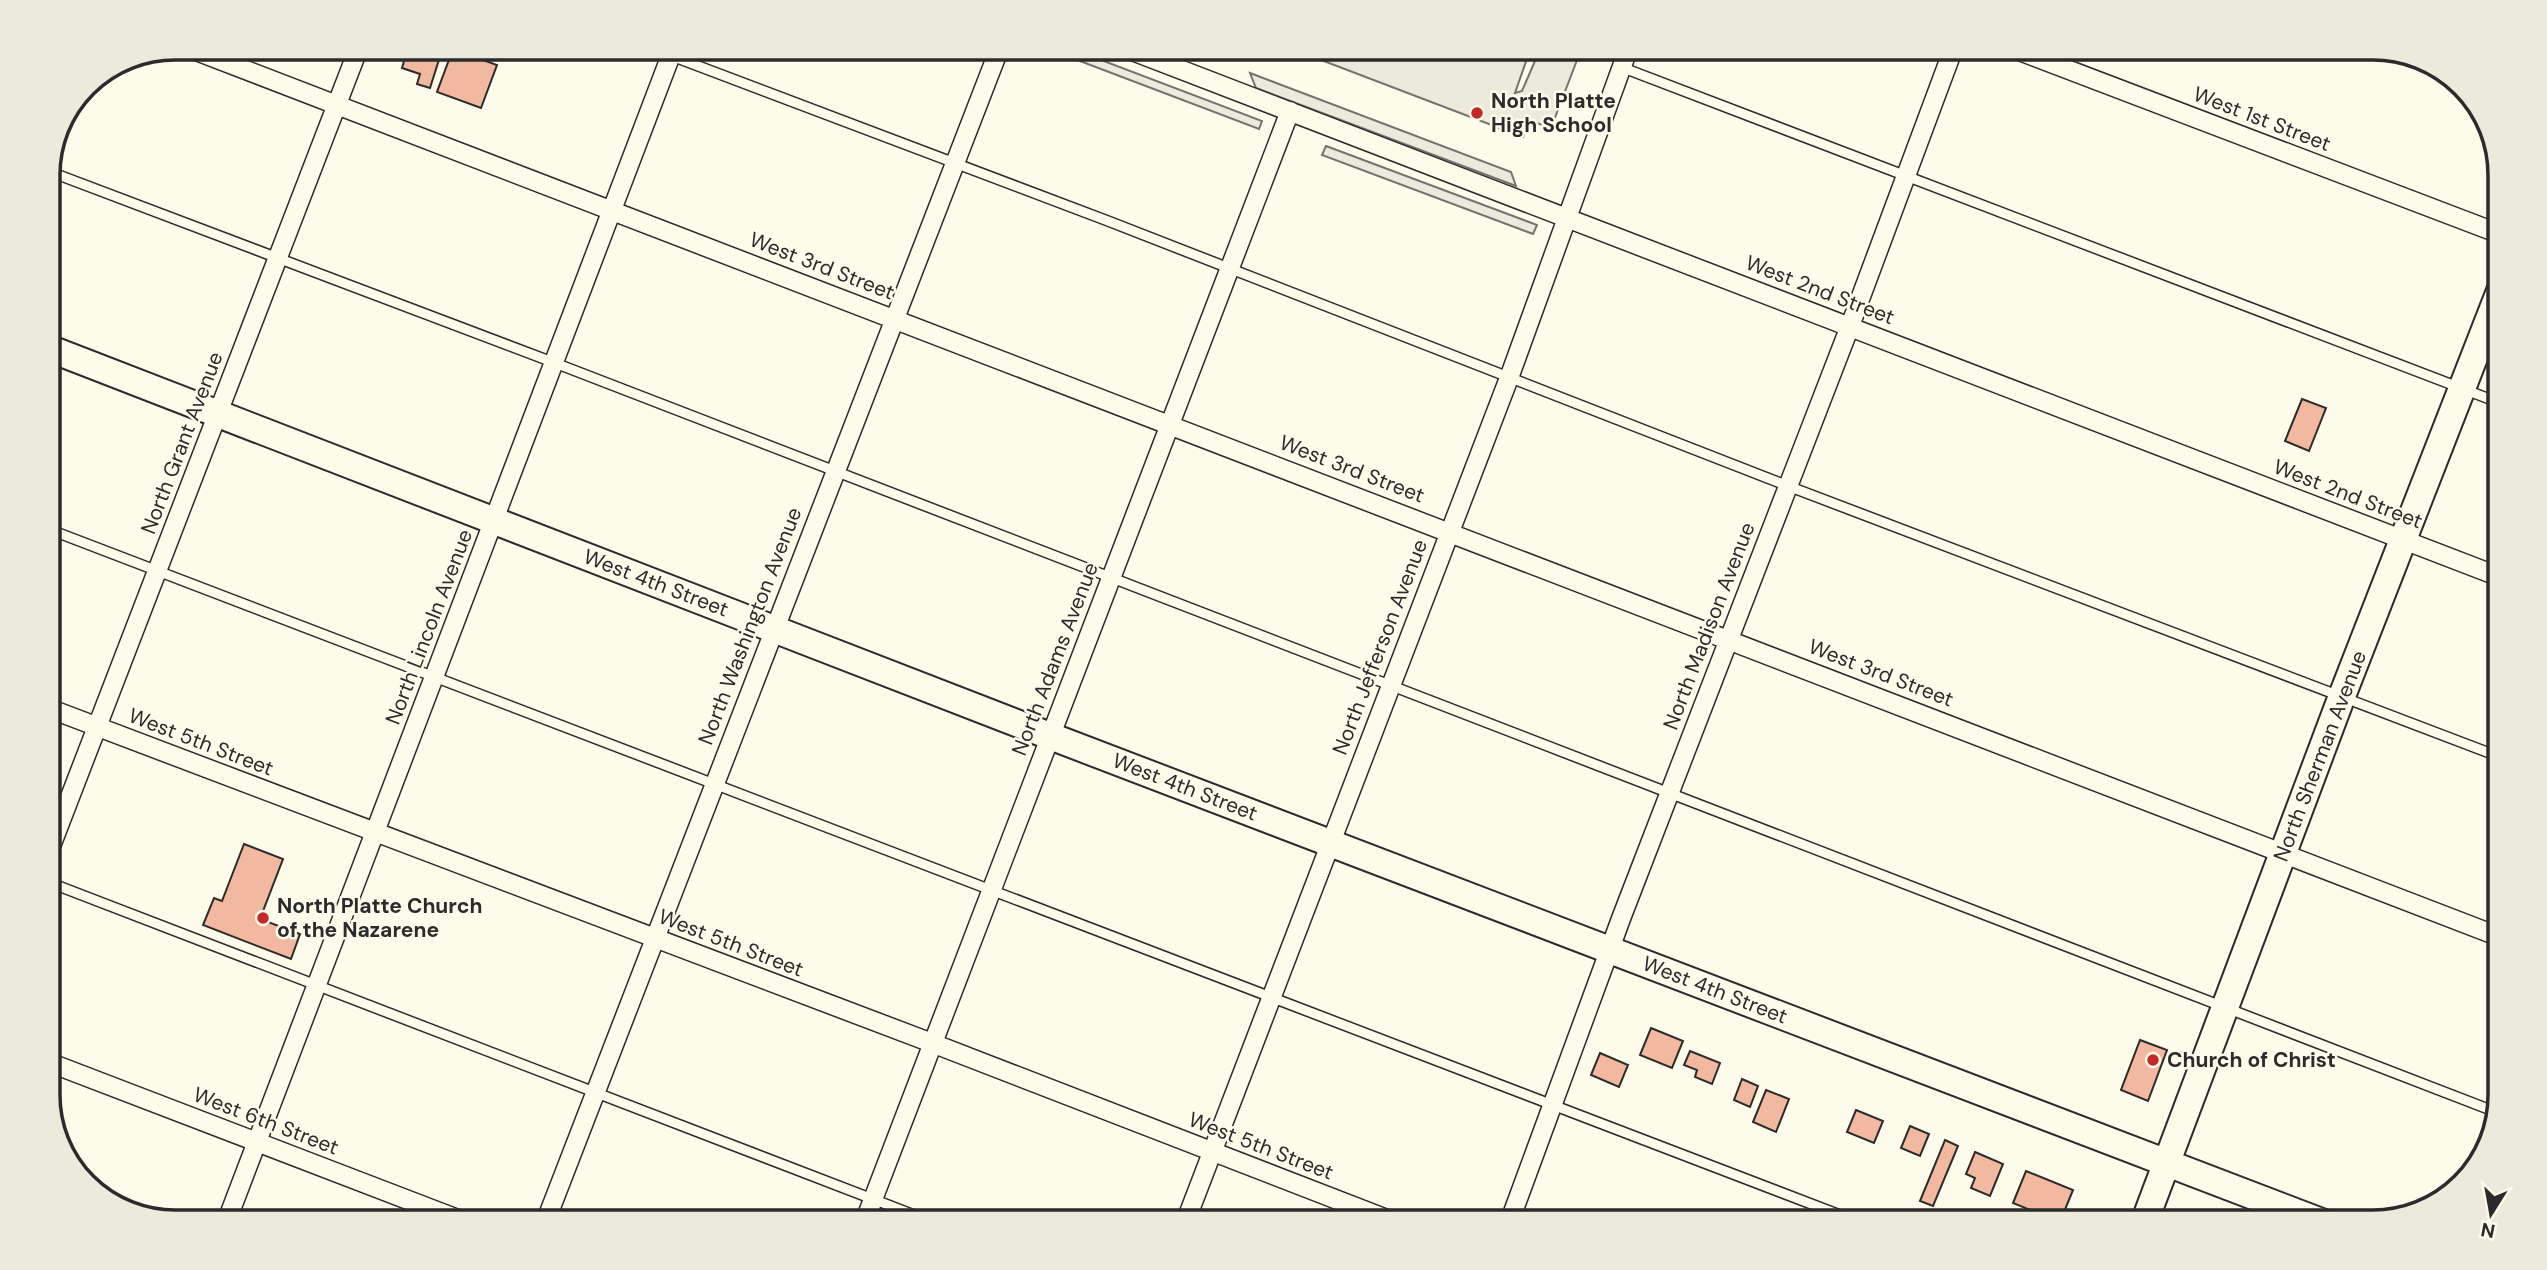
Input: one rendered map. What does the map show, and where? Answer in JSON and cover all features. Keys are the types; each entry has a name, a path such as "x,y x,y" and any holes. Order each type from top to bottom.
{"main road":[{"name":"North Sherman Avenue","path":"2149,1210 2342,696 2487,324"},
{"name":"West 4th Street","path":"60,353 1050,736 2290,1210"}],"street":[{"name":"West 3rd Street","path":"220,60 2488,932"},
{"name":"North Grant Avenue","path":"60,823 354,60"},
{"name":"North Lincoln Avenue","path":"231,1210 669,60"},
{"name":"North Washington Avenue","path":"550,1210 995,60"},
{"name":"West 2nd Street","path":"1156,60 2487,572"},
{"name":"North Jefferson Avenue","path":"1190,1210 1509,378 1624,60"},
{"name":"North Madison Avenue","path":"1514,1210 1668,794 1850,326 1949,60"},
{"name":"West 1st Street","path":"2042,60 2487,229"},
{"name":"North Adams Avenue","path":"869,1210 1290,111"},
{"name":"West 5th Street","path":"60,713 932,1043 1364,1210"},
{"name":"West 6th Street","path":"60,1067 434,1210"}],"lane":[{"path":"692,60 1788,486 2488,752"},
{"path":"1621,67 2487,398"},
{"path":"60,175 555,363 2487,1109"},
{"path":"60,534 1827,1210"},
{"path":"60,888 901,1210"}],"shaded area":[{"path":"1077,60 1101,60 1262,121 1259,129"},
{"path":"1321,60 1526,60 1515,93 1522,91 1535,60 1577,60 1551,128 1531,121 1523,137"},
{"path":"1250,73 1511,172 1516,186 1256,88"},
{"path":"1326,146 1537,225 1533,234 1322,155"}],"building":[{"path":"404,60 439,60 430,88 417,84 420,74 402,68"},
{"path":"449,60 483,60 497,65 481,108 437,92"},
{"path":"2302,399 2326,408 2309,451 2285,441"},
{"path":"244,844 283,859 260,919 300,934 291,959 203,925 214,898 222,901"},
{"path":"1651,1028 1683,1041 1672,1068 1640,1055"},
{"path":"2140,1040 2167,1050 2148,1101 2121,1090"},
{"path":"1690,1051 1720,1063 1712,1084 1695,1077 1697,1070 1684,1065"},
{"path":"1600,1053 1628,1065 1619,1087 1591,1075"},
{"path":"1742,1079 1758,1086 1750,1107 1734,1100"},
{"path":"1766,1090 1789,1099 1776,1132 1753,1122"},
{"path":"1856,1110 1883,1121 1874,1143 1847,1132"},
{"path":"1910,1126 1929,1134 1920,1156 1901,1148"},
{"path":"1945,1140 1958,1146 1933,1206 1920,1201"},
{"path":"1975,1152 2003,1164 1990,1196 1971,1188 1975,1178 1966,1174"},
{"path":"2026,1171 2073,1190 2065,1210 2030,1210 2013,1203"}],"place":[{"name":"North Platte High School","path":"1477,113"},
{"name":"North Platte Church of the Nazarene","path":"263,918"},
{"name":"Church of Christ","path":"2153,1060"}]}
